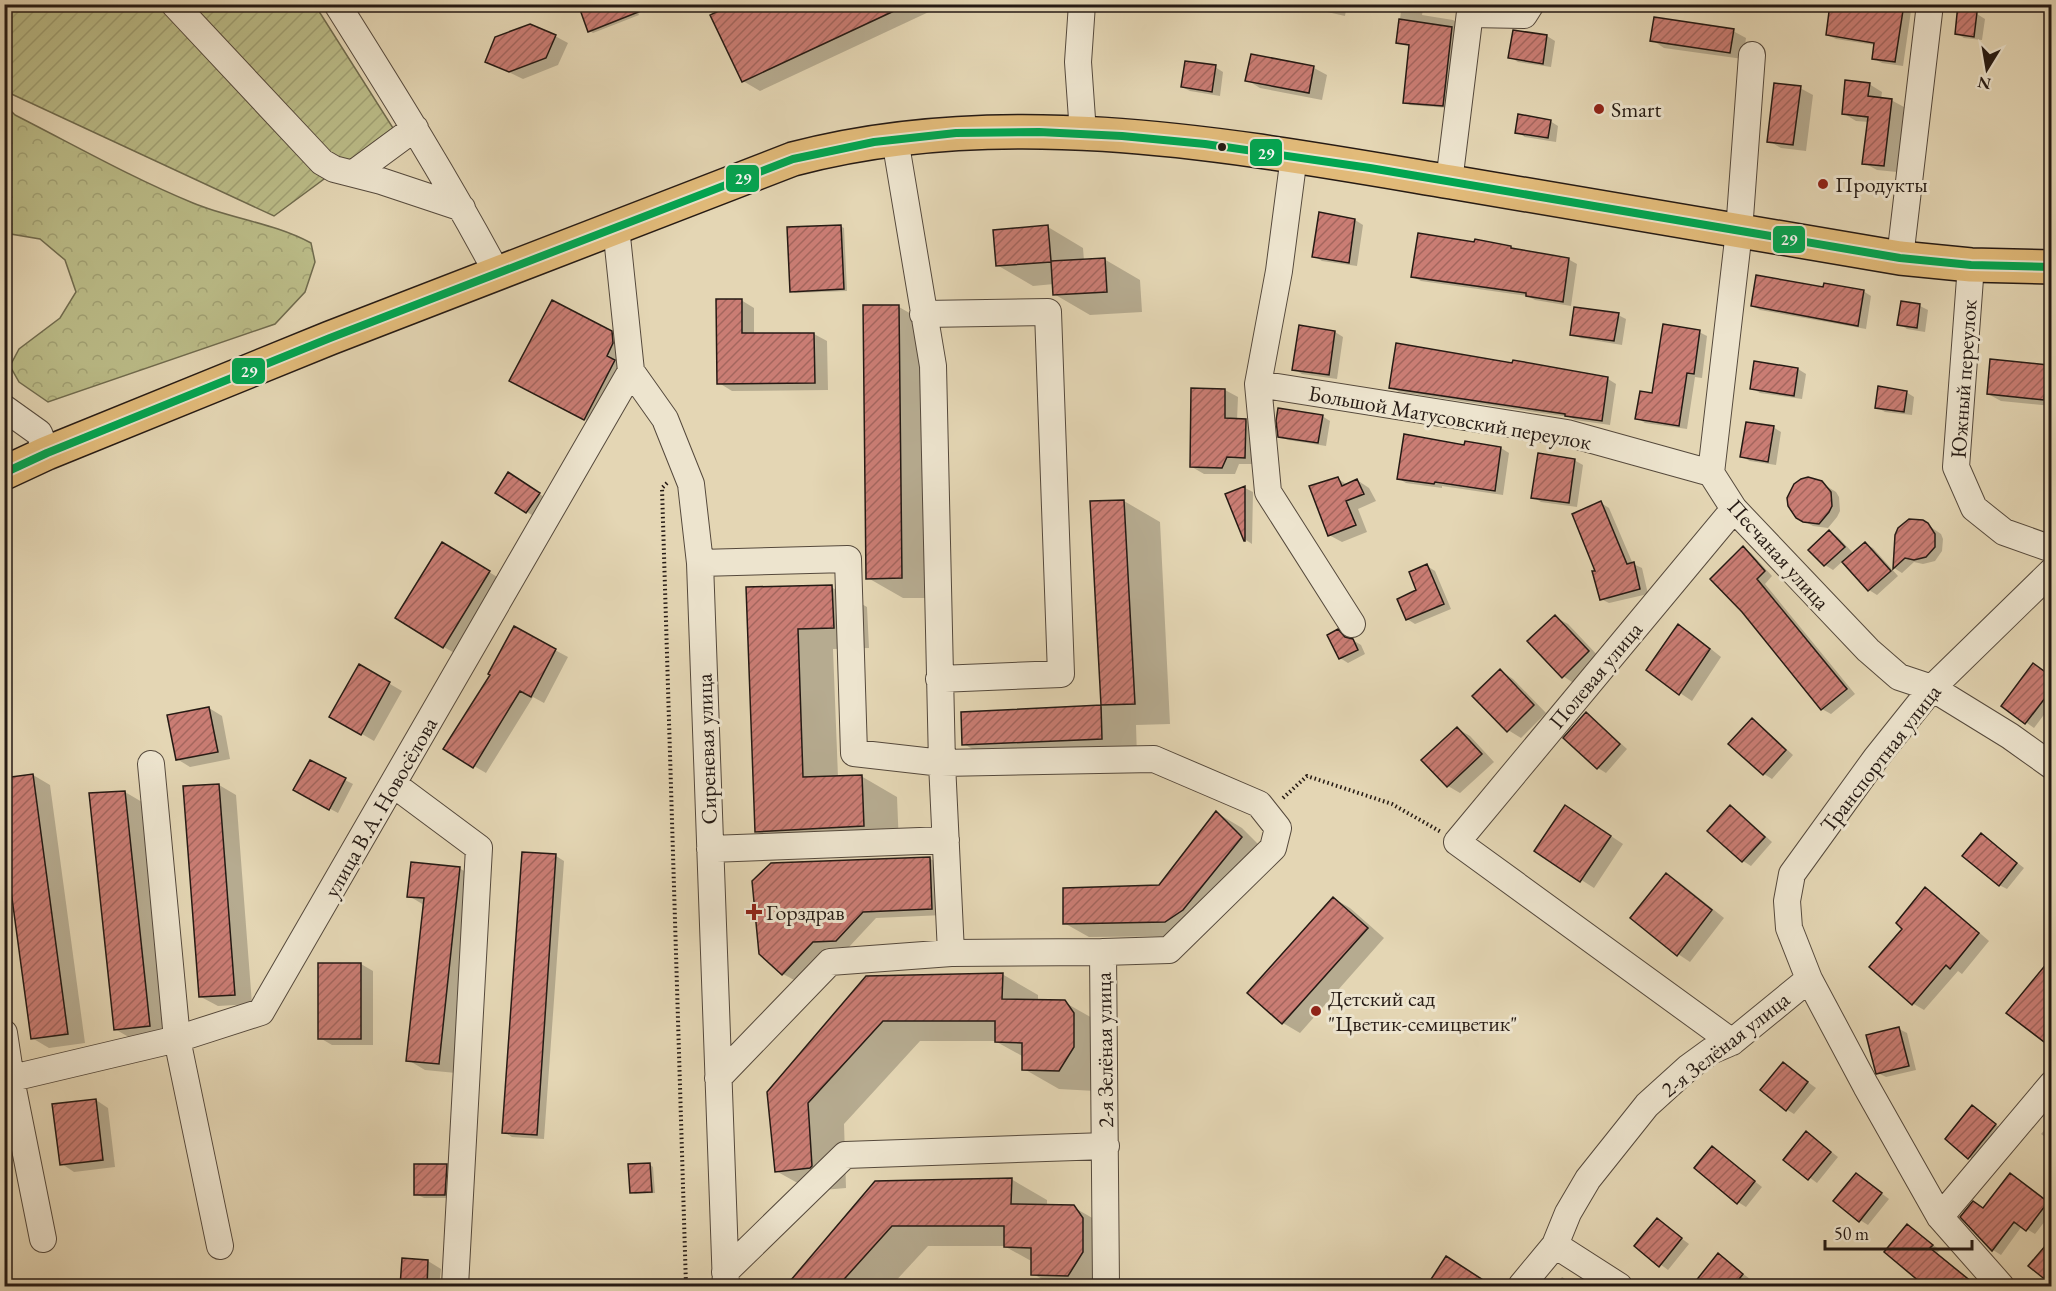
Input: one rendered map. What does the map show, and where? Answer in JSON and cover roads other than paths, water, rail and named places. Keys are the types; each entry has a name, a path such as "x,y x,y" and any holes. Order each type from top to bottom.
{"main road":[{"path":"4,473 47,453 330,338 793,159 836,148 895,139 977,133 1083,133 1178,140 1294,156 1900,258 1971,266 2052,267"}],"street":[{"path":"174,4 322,162 334,169 354,173 462,208"},
{"path":"337,4 415,128 462,208 496,273"},
{"path":"1082,4 1078,62 1083,133"},
{"path":"1449,182 1470,9 1524,15 1531,4"},
{"path":"1900,258 1930,4"},
{"path":"1711,473 1739,231 1752,55"},
{"path":"354,173 415,128"},
{"path":"895,139 933,366 939,679 951,953"},
{"path":"1294,156 1279,271 1258,384 1268,492 1352,624"},
{"name":"Сиреневая улица","path":"616,227 631,371 665,419 691,484 700,563 726,1279"},
{"name":"Южный переулок","path":"1971,266 1956,467 1974,508 2004,532 2052,549"},
{"path":"923,314 1048,312 1061,674 939,679"},
{"name":"улица В.А. Новосёлова","path":"8,1080 177,1039 261,1012 631,371"},
{"name":"Большой Матусовский переулок","path":"1258,384 1567,433 1711,473"},
{"path":"4,408 39,434 47,453"},
{"name":"Песчаная улица","path":"1711,473 1734,508 1868,650 1899,677 1932,688 2010,736 2052,766"},
{"name":"Полевая улица","path":"1732,1042 1457,842 1734,508"},
{"path":"700,563 848,559 854,753 942,763 1154,759 1259,804 1278,828 1273,848 1169,950 1103,952"},
{"name":"Транспортная улица","path":"2001,1287 1940,1217 1809,979 1789,928 1787,902 1792,874 1876,758 1932,688 2052,571"},
{"path":"151,764 177,1039 220,1246"},
{"path":"393,784 479,848 455,1287"},
{"path":"710,849 946,840"},
{"name":"2-я Зелёная улица","path":"718,1078 830,962 951,953 1103,952 1106,1287"},
{"name":"2-я Зелёная улица","path":"1521,1287 1556,1245 1568,1213 1588,1179 1647,1106 1710,1051 1732,1042 1809,979"},
{"path":"4,1033 8,1080 43,1239"},
{"path":"1940,1217 2052,1084"},
{"path":"726,1279 845,1155 1106,1146"},
{"path":"1556,1245 1618,1287"}],"place":[{"name":"Smart","path":"1599,109"},
{"name":"Продукты","path":"1823,184"},
{"name":"Горздрав","path":"754,912"},
{"name":"Детский сад \"Цветик-семицветик\"","path":"1316,1011"}]}
